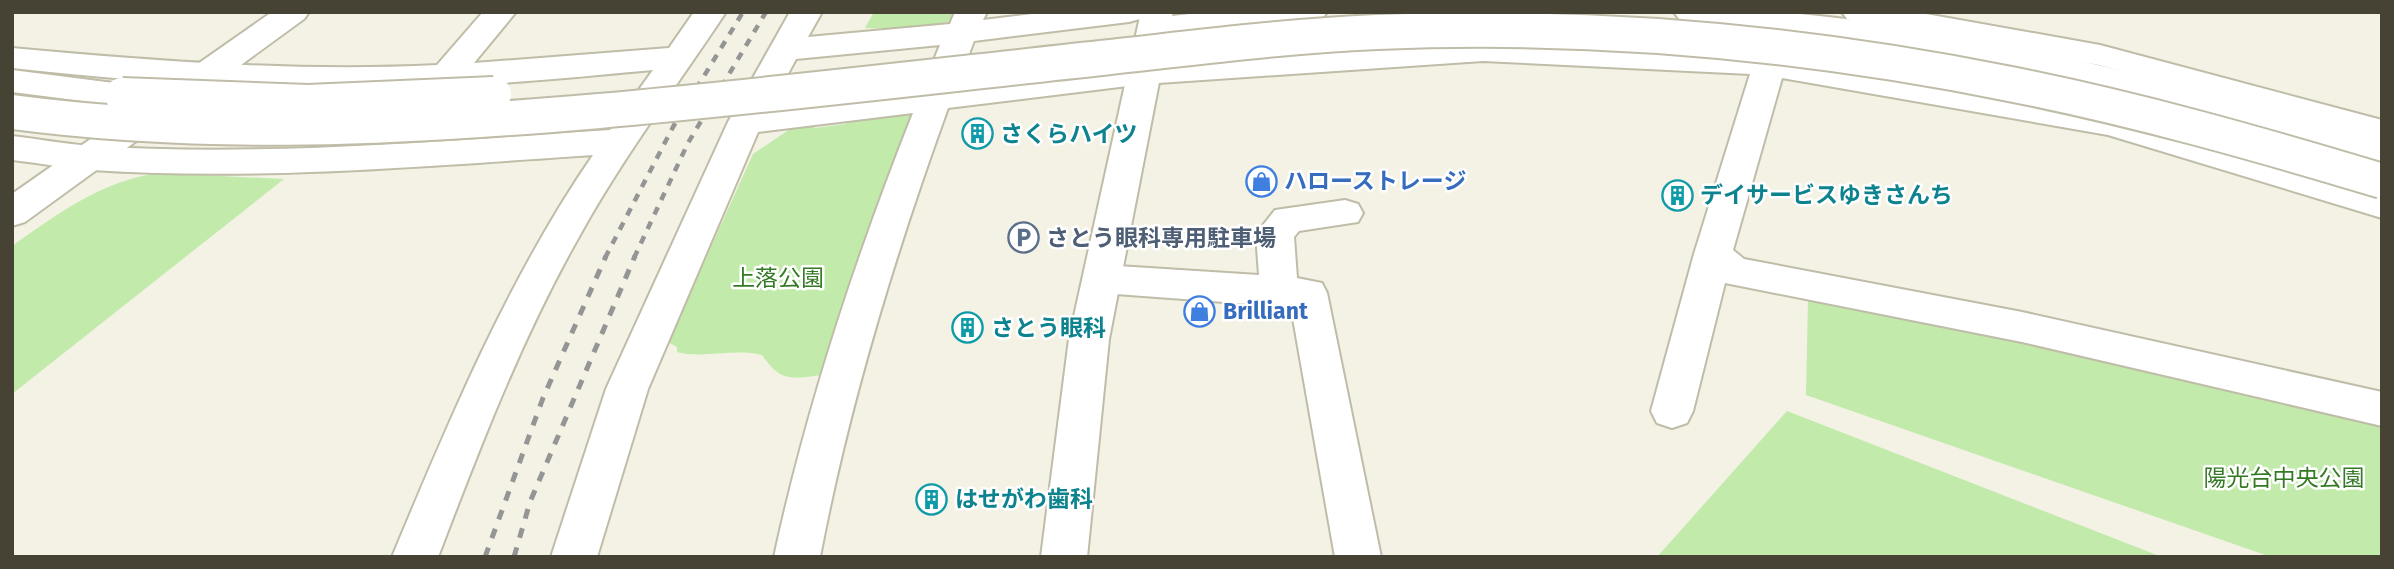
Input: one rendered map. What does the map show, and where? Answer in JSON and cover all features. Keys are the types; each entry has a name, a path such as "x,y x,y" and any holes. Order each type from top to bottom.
{"street":[{"path":"12,213 293,12"},
{"path":"446,76 500,12"},
{"path":"415,557 460,444 514,324 562,233 618,141 710,12"},
{"path":"574,557 627,389 745,121 806,12"},
{"path":"785,50 966,23 1129,12"},
{"path":"1064,557 1089,339 1157,12"},
{"path":"12,81 56,89 193,100 324,102 459,97 621,84 1311,12"},
{"path":"1690,12 1741,16 1986,53 2217,106 2382,155"},
{"path":"1858,12 2099,55 2382,132"},
{"path":"797,557 809,494 849,343 933,100 966,23"},
{"path":"12,112 167,127 309,130 440,125 611,110 1273,40 1459,29 1549,30 1743,41 1984,78 2102,103 2222,133 2382,181"},
{"path":"745,121 1144,73 1483,51 1769,65 2110,124 2382,205"},
{"path":"12,58 205,75 331,79 446,76 680,57"},
{"path":"1672,411 1713,254 1769,65"},
{"path":"12,148 89,158 254,160 401,157 618,141"},
{"path":"1279,291 1275,234 1288,219 1345,213"},
{"path":"1713,254 1734,271 2022,327 2382,409"},
{"path":"1102,279 1308,293 1358,557"}],"green space":[{"path":"874,12 960,12 956,22 940,23 923,30 865,28"},
{"name":"上落公園","path":"906,112 920,116 822,375 787,377 775,370 762,355 751,353 677,352 677,347 668,342 753,154 796,125 811,124 815,128 845,124 864,114"},
{"path":"158,173 284,179 12,394 12,246 99,191 137,177"},
{"name":"陽光台中央公園","path":"1808,298 2316,404 2382,426 2382,557 2271,557 1806,395"},
{"path":"1787,411 2162,557 1657,557"}],"railway":[{"path":"606,257 673,127 743,12"},
{"path":"634,258 688,143 766,12"},
{"path":"514,557 530,502 635,256"},
{"path":"485,557 543,398 606,257"}],"place":[{"name":"さくらハイツ","path":"977,134"},
{"name":"ハローストレージ","path":"1261,181"},
{"name":"デイサービスゆきさんち","path":"1677,195"},
{"name":"さとう眼科専用駐車場","path":"1023,238"},
{"name":"Brilliant","path":"1200,311"},
{"name":"さとう眼科","path":"968,328"},
{"name":"はせがわ歯科","path":"932,499"}]}
